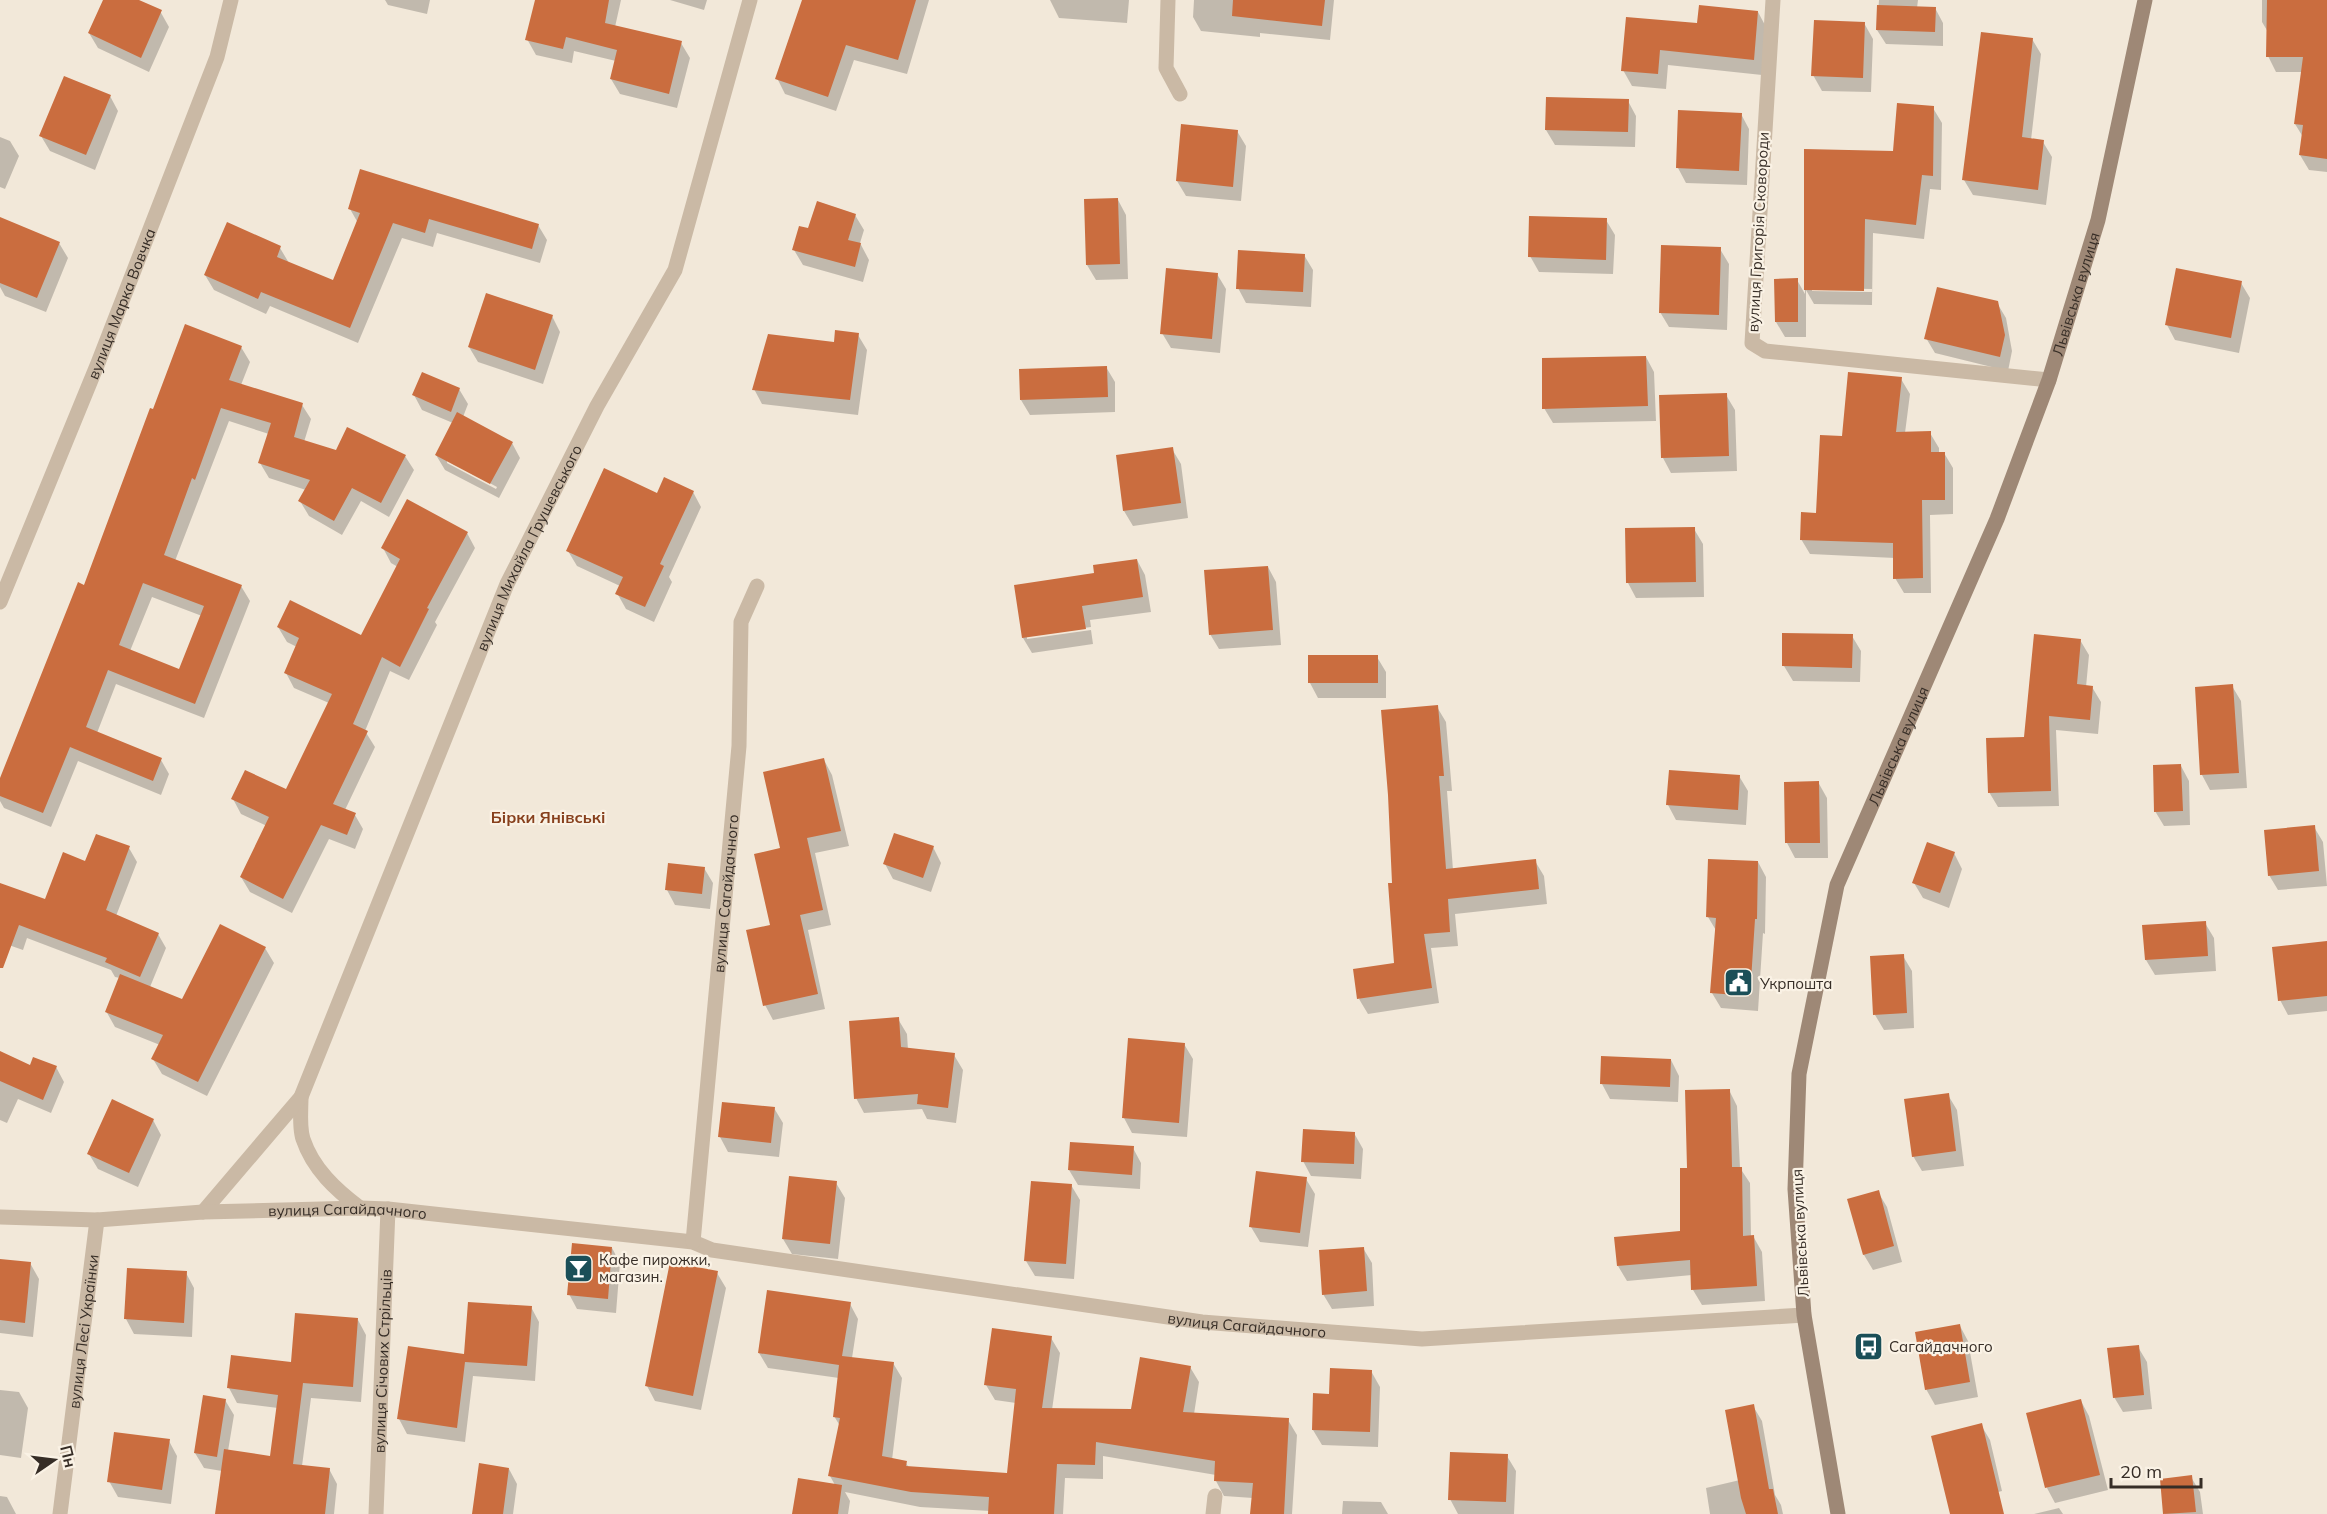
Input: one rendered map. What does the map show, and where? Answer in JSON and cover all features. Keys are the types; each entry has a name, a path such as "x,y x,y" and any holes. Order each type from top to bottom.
{"main road":[{"name":"Львівська вулиця","path":"1838,1514 1804,1314 1795,1189 1799,1074 1837,885 1997,519 2049,380 2098,220 2145,0"}],"street":[{"name":"вулиця Марка Вовчка","path":"0,602 98,363 204,90 216,57 231,0"},
{"name":"вулиця Михайла Грушевського","path":"203,1212 301,1097 507,584 597,406 675,270 750,0"},
{"path":"1168,0 1166,68 1180,94"},
{"name":"вулиця Григорія Сковороди","path":"1773,0 1752,343 1765,351 2049,380"},
{"name":"вулиця Сагайдачного","path":"693,1242 739,746 741,622 757,586"},
{"name":"вулиця Михайла Грушевського","path":"301,1097 303,1139 317,1166 334,1188 360,1208"},
{"name":"вулиця Сагайдачного","path":"0,1217 97,1220 203,1212 388,1209 693,1242 712,1250 1202,1322 1422,1339 1804,1314"},
{"name":"вулиця Січових Стрільців","path":"376,1514 388,1209"},
{"name":"вулиця Лесі Українки","path":"60,1514 97,1220"},
{"path":"1213,1514 1215,1496"}],"building":[{"path":"103,0 139,0 162,10 141,58 88,33"},
{"path":"535,0 609,0 605,23 682,41 669,94 610,79 617,50 566,37 563,49 525,40"},
{"path":"802,0 916,0 898,60 846,45 828,97 775,79"},
{"path":"1233,0 1325,0 1322,26 1232,16"},
{"path":"2267,0 2327,0 2327,159 2299,155 2303,125 2294,124 2303,57 2266,57"},
{"path":"1699,5 1758,11 1754,60 1660,50 1658,74 1621,71 1626,17 1697,23"},
{"path":"1877,5 1936,7 1935,32 1876,30"},
{"path":"1814,20 1865,22 1863,78 1811,76"},
{"path":"1981,32 2033,38 2022,137 2044,140 2038,190 1962,180"},
{"path":"64,76 111,95 86,155 39,136"},
{"path":"1546,97 1629,99 1628,132 1545,130"},
{"path":"1897,103 1934,106 1933,176 1922,175 1916,225 1865,219 1864,291 1804,290 1804,149 1893,151"},
{"path":"1678,110 1742,113 1739,171 1676,168"},
{"path":"1181,124 1238,130 1233,187 1176,181"},
{"path":"360,169 539,224 532,249 429,219 425,233 393,223 350,328 261,292 258,299 204,275 227,222 281,246 277,257 333,280 360,213 348,209"},
{"path":"1118,198 1120,264 1086,265 1084,199"},
{"path":"817,201 856,214 848,240 861,243 855,267 792,250 799,226 808,228"},
{"path":"1529,216 1607,218 1606,260 1528,257"},
{"path":"0,217 60,242 37,298 0,283"},
{"path":"1661,245 1721,247 1719,315 1659,313"},
{"path":"1238,250 1305,254 1303,292 1236,289"},
{"path":"1166,268 1218,273 1212,339 1160,334"},
{"path":"2176,268 2242,281 2231,338 2165,325"},
{"path":"1798,278 1798,322 1775,322 1774,279"},
{"path":"1937,287 1998,301 2005,335 2000,357 1924,339"},
{"path":"486,293 553,315 535,370 468,347"},
{"path":"185,324 242,346 229,380 303,403 294,437 336,450 347,427 406,455 381,503 352,488 334,521 298,501 310,480 258,463 271,423 221,408 164,555 242,585 195,704 108,670 86,727 162,758 153,781 70,747 43,813 0,796 0,778 78,582 84,585 150,408 153,409","holes":["143,583 204,606 179,669 119,645"]},
{"path":"835,330 859,333 850,400 752,390 768,334 834,342"},
{"path":"1646,356 1648,406 1542,409 1542,358"},
{"path":"1107,366 1108,397 1020,400 1019,369"},
{"path":"422,372 460,388 451,412 412,395"},
{"path":"1848,372 1902,377 1896,432 1931,431 1931,452 1945,452 1945,500 1922,500 1923,578 1893,579 1893,543 1800,540 1801,512 1816,513 1820,435 1842,436"},
{"path":"1727,393 1729,456 1661,458 1659,395"},
{"path":"457,412 513,442 490,484 435,455"},
{"path":"1173,447 1181,503 1123,511 1116,455"},
{"path":"604,468 657,493 664,477 694,491 660,564 664,566 645,607 615,594 623,577 566,551"},
{"path":"407,499 468,532 427,608 429,609 400,667 382,657 353,724 368,731 333,804 356,813 347,835 321,825 283,899 240,877 269,817 231,799 245,770 286,789 332,694 284,673 299,638 277,627 290,600 361,635 400,559 381,548"},
{"path":"1695,527 1696,582 1626,583 1625,528"},
{"path":"1137,559 1143,597 1082,606 1086,629 1022,638 1014,585 1094,573 1093,565"},
{"path":"1268,566 1273,630 1209,635 1204,570"},
{"path":"1782,633 1853,634 1852,668 1782,666"},
{"path":"2034,634 2081,639 2077,684 2093,686 2090,720 2049,716 2051,791 1988,793 1986,738 2024,737"},
{"path":"1308,655 1378,655 1378,683 1308,683"},
{"path":"2233,684 2239,773 2200,775 2195,687"},
{"path":"1438,705 1444,776 1439,776 1446,869 1536,859 1539,889 1448,899 1450,932 1424,934 1432,988 1357,999 1353,969 1394,963 1388,883 1392,883 1388,795 1381,710"},
{"path":"824,758 841,831 807,838 823,910 800,915 818,994 763,1006 746,930 770,925 754,854 780,848 763,772"},
{"path":"2181,764 2183,811 2154,812 2153,765"},
{"path":"1669,770 1740,775 1738,810 1666,805"},
{"path":"1819,781 1820,843 1785,843 1784,782"},
{"path":"2315,825 2319,871 2268,876 2264,830"},
{"path":"894,833 934,846 923,878 883,864"},
{"path":"96,834 130,846 106,910 159,933 140,977 105,962 107,958 19,925 3,968 0,968 0,883 45,899 63,852 85,861"},
{"path":"1927,842 1955,852 1940,893 1912,883"},
{"path":"1708,859 1758,861 1757,919 1755,919 1750,996 1710,993 1716,918 1706,917"},
{"path":"668,863 705,867 702,894 665,890"},
{"path":"2206,921 2208,956 2145,960 2142,925"},
{"path":"220,924 266,947 198,1082 151,1059 163,1035 105,1012 120,974 182,999"},
{"path":"2327,941 2327,996 2278,1001 2272,947"},
{"path":"1904,954 1907,1013 1873,1015 1870,956"},
{"path":"899,1017 901,1047 955,1053 948,1108 917,1104 918,1094 854,1099 849,1021"},
{"path":"1128,1038 1185,1043 1179,1123 1122,1118"},
{"path":"0,1051 30,1065 33,1057 57,1066 43,1100 0,1081"},
{"path":"1601,1056 1671,1059 1670,1087 1600,1084"},
{"path":"1730,1089 1732,1167 1742,1167 1743,1236 1754,1235 1757,1286 1691,1290 1690,1260 1617,1266 1614,1237 1680,1231 1680,1168 1687,1168 1685,1090"},
{"path":"1949,1093 1956,1151 1912,1157 1904,1099"},
{"path":"112,1099 154,1119 129,1173 87,1154"},
{"path":"722,1102 775,1107 771,1143 718,1137"},
{"path":"1303,1129 1355,1132 1354,1164 1301,1162"},
{"path":"1070,1142 1134,1146 1132,1175 1068,1170"},
{"path":"1256,1171 1307,1177 1300,1233 1249,1227"},
{"path":"789,1176 837,1181 830,1244 782,1239"},
{"path":"1031,1181 1072,1184 1066,1264 1024,1261"},
{"path":"1879,1190 1894,1246 1863,1255 1847,1199"},
{"path":"572,1243 612,1247 608,1299 567,1295"},
{"path":"1364,1247 1367,1291 1322,1295 1319,1250"},
{"path":"0,1259 31,1262 25,1323 0,1320"},
{"path":"670,1262 718,1271 693,1396 645,1386"},
{"path":"127,1268 187,1271 184,1323 124,1319"},
{"path":"767,1290 851,1302 842,1356 894,1362 882,1456 907,1461 906,1466 1007,1473 1016,1389 984,1385 992,1328 1052,1336 1042,1408 1131,1409 1140,1357 1191,1366 1183,1412 1289,1418 1284,1514 1250,1514 1253,1483 1214,1481 1215,1461 1096,1442 1095,1465 1057,1464 1054,1514 988,1514 989,1497 911,1492 828,1476 840,1418 833,1417 839,1365 758,1353"},
{"path":"468,1302 532,1306 527,1366 465,1362 457,1428 397,1419 408,1346 464,1354"},
{"path":"295,1313 358,1318 353,1387 303,1383 293,1464 330,1468 325,1514 215,1514 224,1449 270,1456 278,1395 227,1388 231,1355 291,1362"},
{"path":"1960,1324 1970,1382 1925,1390 1915,1332"},
{"path":"2139,1345 2144,1395 2113,1398 2107,1348"},
{"path":"1330,1368 1372,1370 1370,1432 1312,1430 1313,1393 1329,1394"},
{"path":"203,1395 226,1399 217,1457 194,1453"},
{"path":"2081,1399 2100,1475 2045,1488 2026,1413"},
{"path":"1754,1404 1769,1489 1773,1489 1778,1514 1746,1514 1741,1498 1725,1410"},
{"path":"1982,1423 2004,1514 1950,1514 1931,1436"},
{"path":"114,1432 170,1439 162,1490 107,1482"},
{"path":"1450,1452 1508,1454 1506,1502 1448,1500"},
{"path":"479,1463 509,1468 503,1514 472,1514"},
{"path":"2192,1475 2196,1512 2163,1514 2160,1479"},
{"path":"798,1478 842,1485 838,1514 792,1514"}],"place":[{"name":"Укрпошта","path":"1739,983"},
{"name":"Кафе пирожки, магазин.","path":"578,1268"},
{"name":"Сагайдачного","path":"1868,1346"}],"district":[{"name":"Бірки Янівські","path":"548,817"}]}
